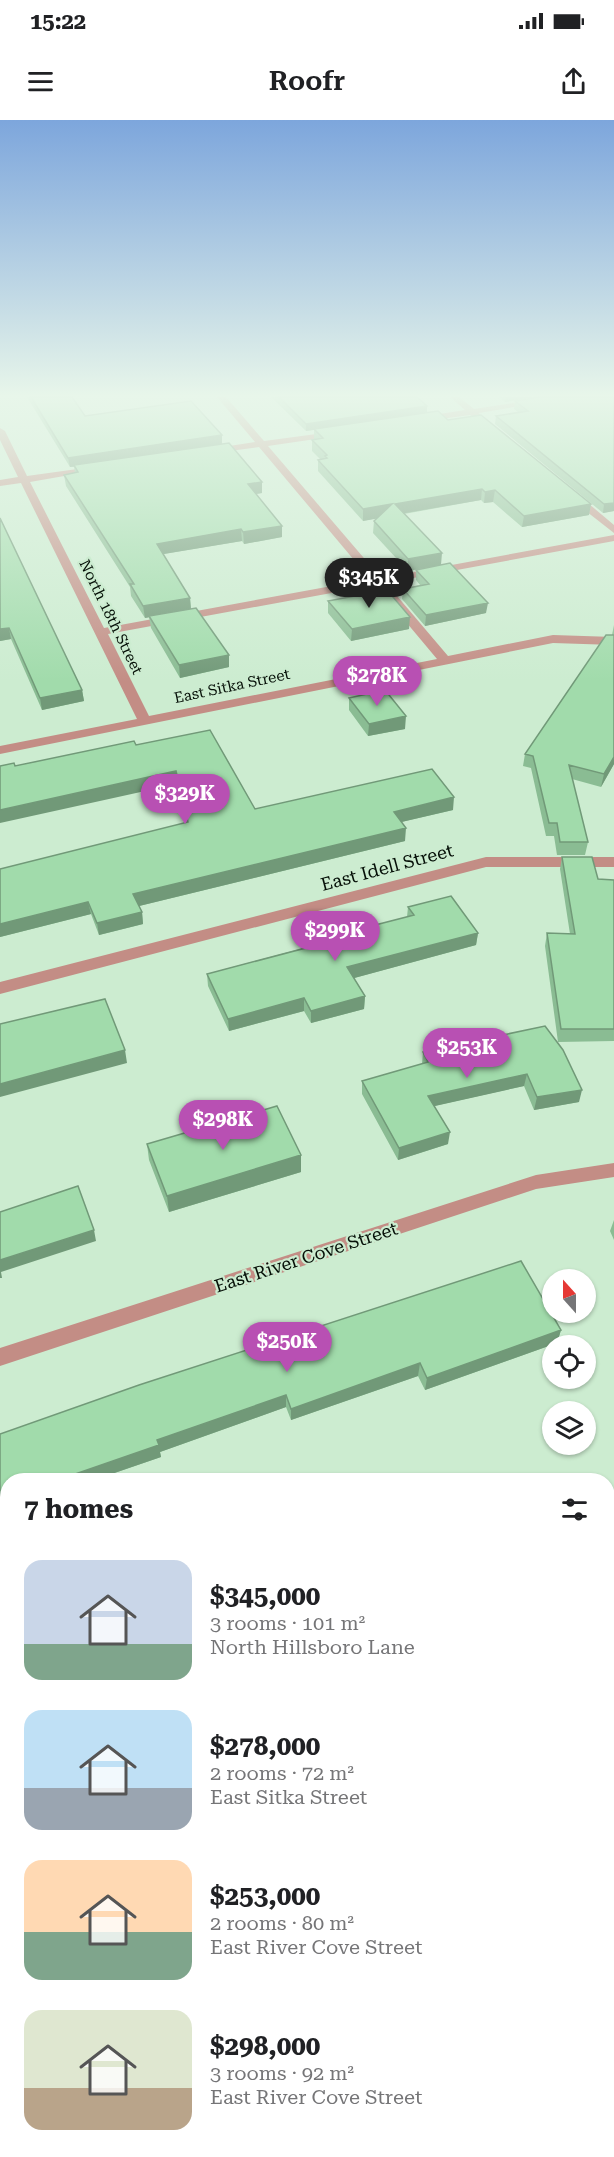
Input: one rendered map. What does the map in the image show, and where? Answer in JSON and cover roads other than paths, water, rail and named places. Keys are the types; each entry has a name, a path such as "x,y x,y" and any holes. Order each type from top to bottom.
{"street":[{"name":"North 18th Street","path":"32,492 145,721"},
{"path":"302,492 445,660"},
{"path":"568,492 614,530"},
{"path":"102,632 614,538"},
{"name":"East Sitka Street","path":"0,750 553,639 614,641"},
{"name":"East Idell Street","path":"0,988 486,862 614,862"},
{"name":"East River Cove Street","path":"0,1357 536,1182 614,1170"}]}
